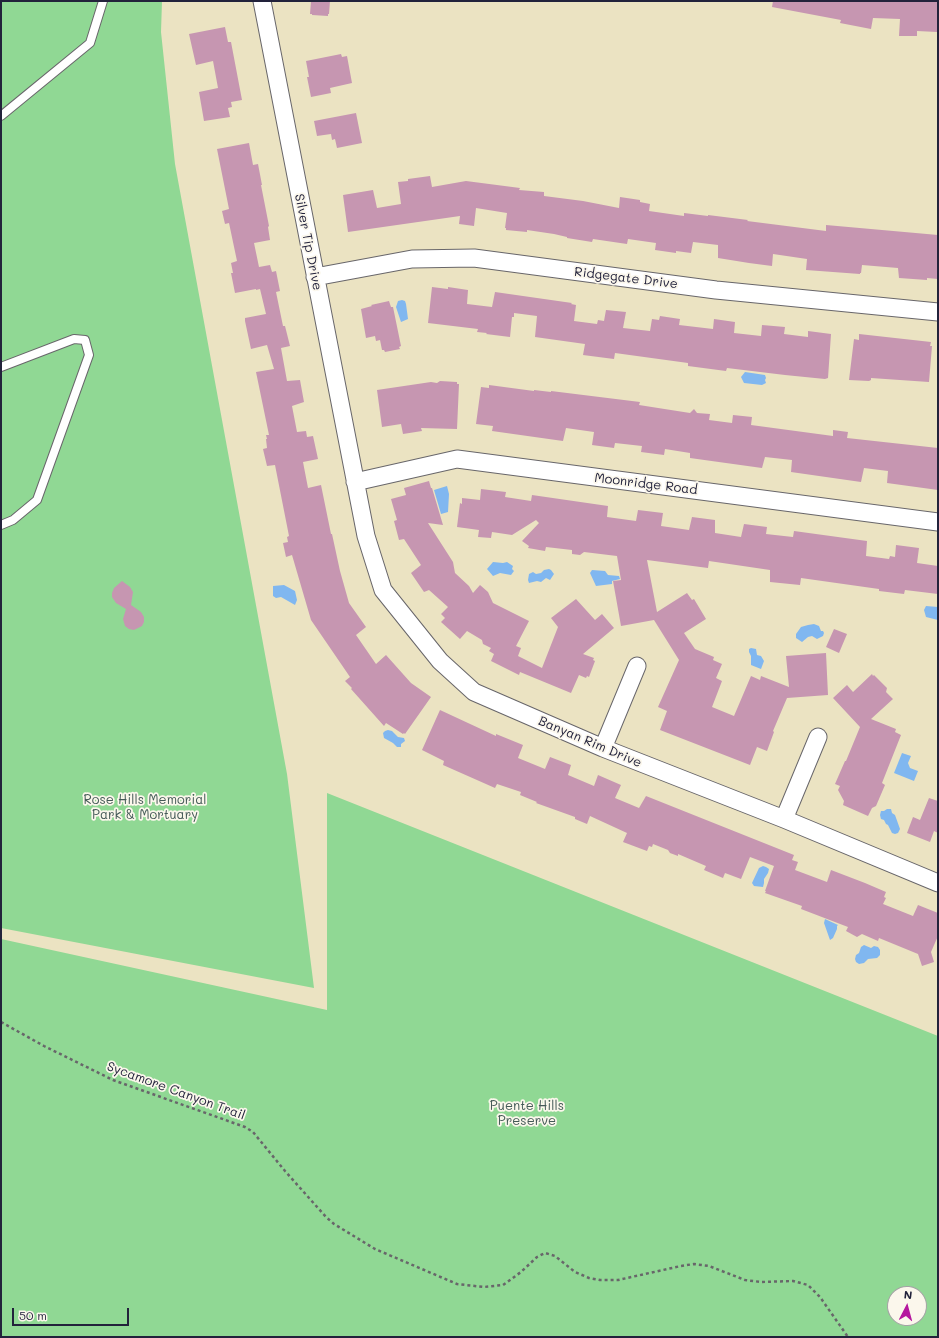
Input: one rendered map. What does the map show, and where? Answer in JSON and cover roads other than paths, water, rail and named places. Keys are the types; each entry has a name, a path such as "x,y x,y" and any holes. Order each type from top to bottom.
{"street":[{"name":"Silver Tip Drive","path":"262,1 355,482"},
{"name":"Ridgegate Drive","path":"315,277 412,259 474,258 716,290 938,312"},
{"name":"Moonridge Road","path":"355,482 457,459 938,522"},
{"name":"Banyan Rim Drive","path":"355,482 366,536 383,590 440,661 474,692 603,748 784,819 938,883"},
{"path":"603,748 637,666"},
{"path":"784,819 818,737"}],"lane":[{"path":"1,116 90,43 103,1"},
{"path":"1,367 74,340 85,340 89,356 37,500 13,520 1,525"}],"water":[{"path":"398,301 405,301 406,304 408,319 401,322 396,307"},
{"path":"745,372 765,375 766,383 762,385 744,383 741,377"},
{"path":"447,486 449,494 448,512 441,514 434,490"},
{"path":"493,562 507,562 513,566 512,569 514,571 511,575 500,573 493,576 487,569"},
{"path":"549,569 554,574 550,580 546,578 541,582 537,581 529,583 529,574 533,572 536,574 541,573 544,570"},
{"path":"592,570 605,571 608,575 619,576 620,579 612,581 612,584 596,586 590,573"},
{"path":"284,585 295,591 297,600 295,605 281,597 276,598 273,596 273,586"},
{"path":"926,606 938,607 938,620 926,617 924,610"},
{"path":"814,624 819,626 821,631 823,631 823,636 817,639 812,636 808,637 802,642 796,638 796,634 801,627"},
{"path":"749,649 756,649 757,655 761,656 764,661 761,669 751,665"},
{"path":"388,730 392,731 398,737 404,738 405,741 401,744 401,747 397,747 384,738 383,733"},
{"path":"902,753 911,756 908,763 910,768 918,771 914,781 894,773"},
{"path":"891,809 892,813 895,815 900,829 898,833 892,833 888,825 881,819 881,811"},
{"path":"763,866 769,869 764,879 763,887 754,886 752,883 759,868"},
{"path":"825,919 838,925 833,938 830,940 824,923"},
{"path":"864,945 871,948 874,946 878,947 880,950 880,955 877,958 868,959 864,963 859,964 855,959 856,955"}],"park label":[{"name":"Rose Hills Memorial Park & Mortuary","path":"145,808"},
{"name":"Puente Hills Preserve","path":"527,1114"}]}
